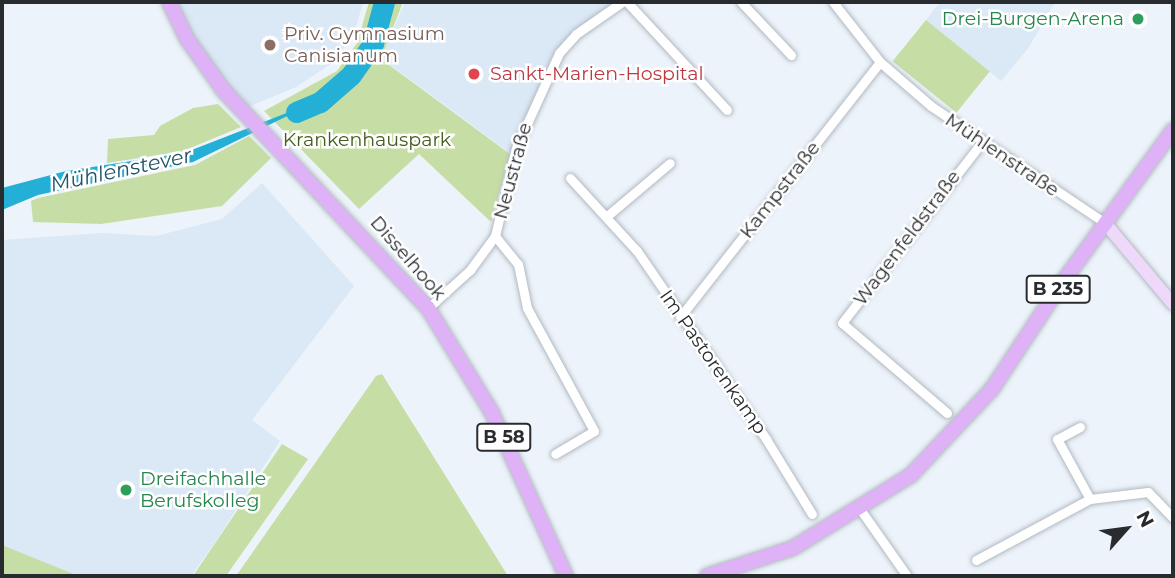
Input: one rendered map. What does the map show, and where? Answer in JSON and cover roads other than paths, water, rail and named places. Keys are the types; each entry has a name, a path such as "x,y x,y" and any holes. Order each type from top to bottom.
{"main road":[{"name":"Disselhook","path":"169,2 198,57 253,122 428,308 492,412 566,576"},
{"name":"B 235","path":"707,576 793,548 911,475 969,416 1173,130"}],"street":[{"name":"Neustraße","path":"428,308 470,270 495,236 512,158 559,53 576,34 622,2"},
{"path":"627,2 727,110"},
{"path":"741,2 791,55"},
{"name":"Mühlenstraße","path":"834,2 880,62 981,143 1105,223 1173,304"},
{"name":"Kampstraße","path":"680,317 880,62"},
{"name":"Wagenfeldstraße","path":"947,413 842,323 981,143"},
{"path":"607,216 670,163"},
{"name":"Im Pastorenkamp","path":"570,178 637,251 766,439 812,514"},
{"path":"495,236 518,264 527,308 594,431 555,454"},
{"path":"1080,427 1057,439 1090,499"},
{"path":"976,560 1090,499 1148,492 1173,518"},
{"path":"860,509 907,576"}],"water":[{"path":"320,100 193,162 38,195 2,210 2,188 66,171 184,153"}],"waterway":[{"name":"Mühlenstever","path":"296,112 320,102 351,75 373,43 384,2"}],"place":[{"name":"Drei-Burgen-Arena","path":"1138,19"},
{"name":"Priv. Gymnasium Canisianum","path":"270,45"},
{"name":"Sankt-Marien-Hospital","path":"474,74"},
{"name":"Dreifachhalle Berufskolleg","path":"126,490"}],"park label":[{"name":"Krankenhauspark","path":"367,140"}]}
